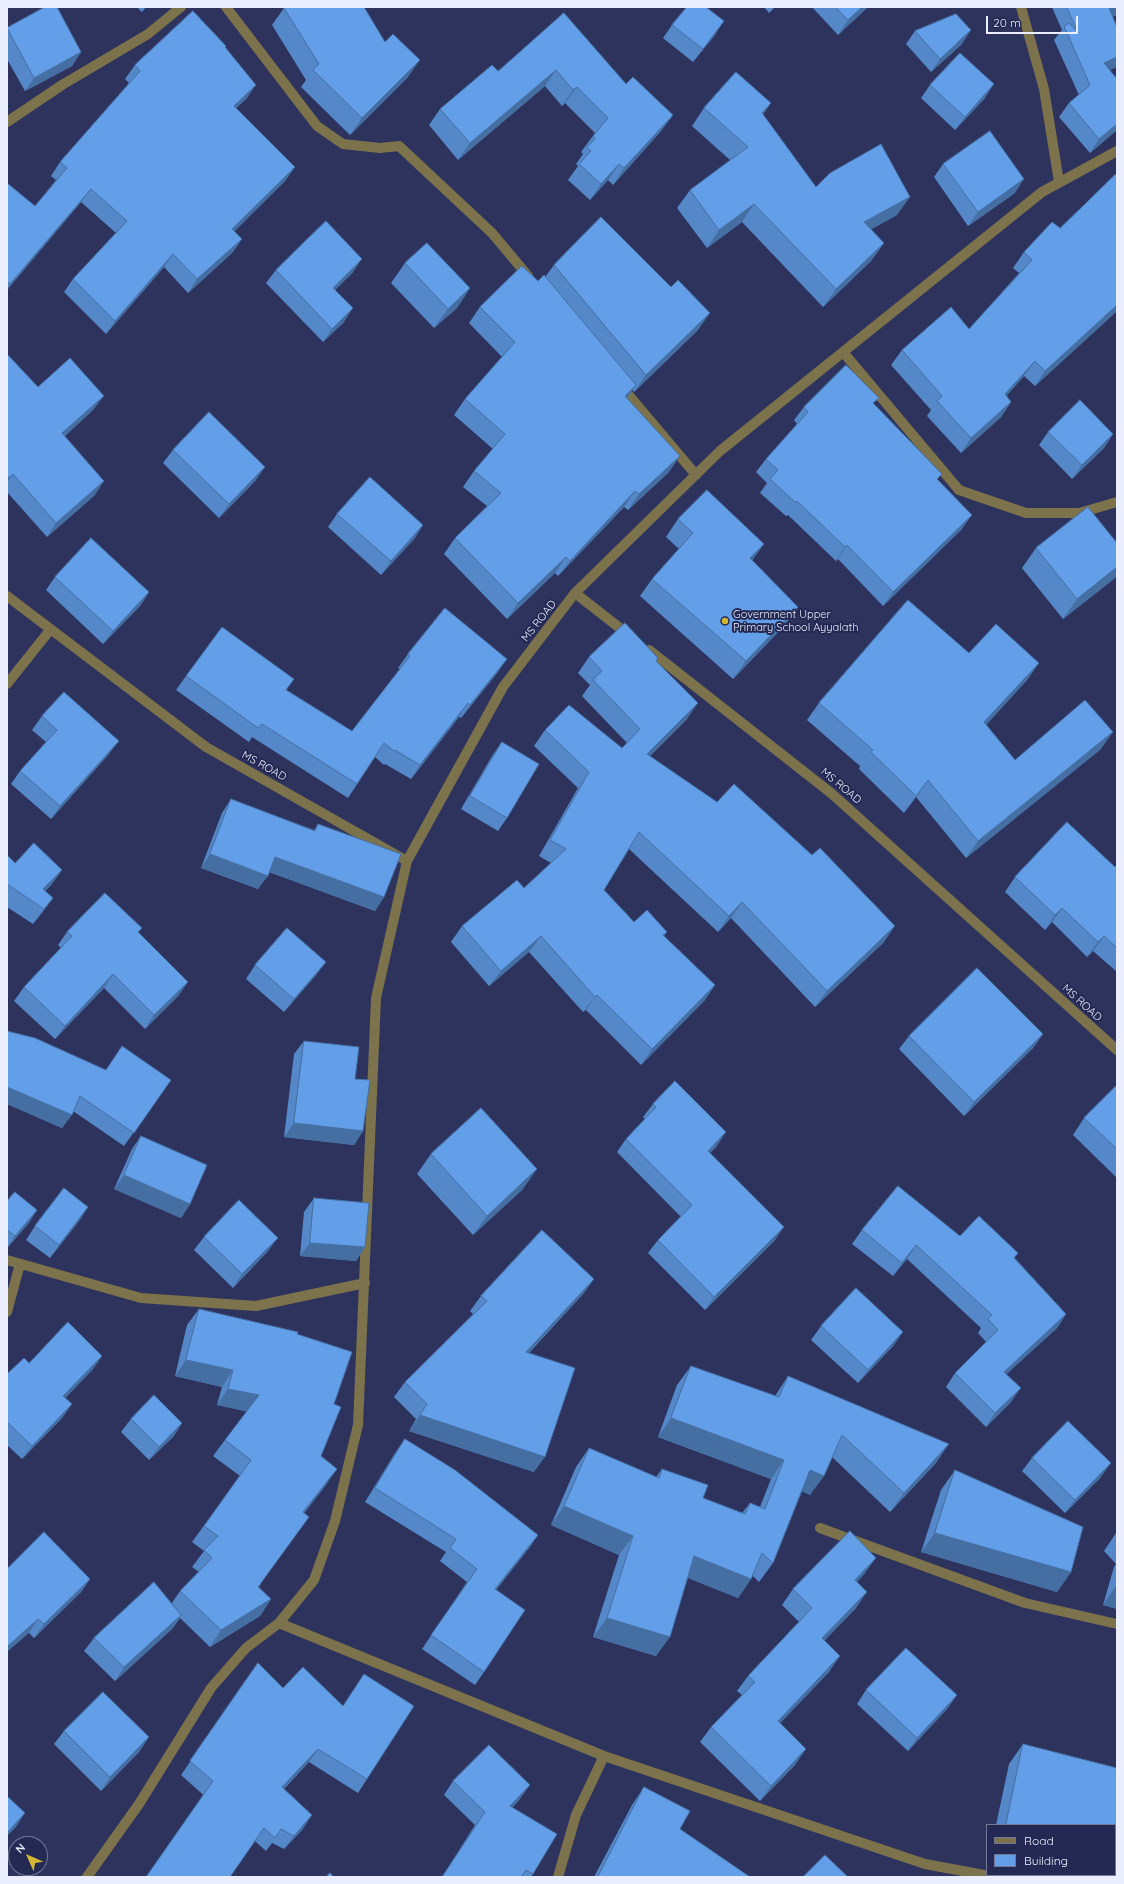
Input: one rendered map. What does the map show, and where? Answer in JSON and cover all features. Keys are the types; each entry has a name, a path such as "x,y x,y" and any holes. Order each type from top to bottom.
{"street":[{"path":"7,122 62,85 148,34 182,7"},
{"path":"226,7 318,126 343,144 380,148 399,146 492,233 532,281"},
{"path":"1022,7 1044,89 1059,182"},
{"path":"575,593 720,451 1042,192 1117,151"},
{"path":"843,352 959,490 1026,513 1079,513 1117,502"},
{"path":"614,377 696,475"},
{"name":"MS ROAD","path":"7,596 206,747 407,860 503,687 575,593 831,793 1117,1050"},
{"path":"7,684 50,630"},
{"path":"87,1877 139,1804 211,1688 246,1648 279,1623 314,1580 335,1521 358,1426 376,998 407,860"},
{"path":"7,1260 141,1298 256,1306 365,1283"},
{"path":"7,1312 20,1264"},
{"path":"820,1528 1025,1603 1117,1624"},
{"path":"279,1623 604,1756 925,1864 986,1875"},
{"path":"558,1877 576,1815 604,1756"}],"building":[{"path":"45,7 57,7 81,52 34,78 7,28"},
{"path":"364,7 385,42 393,34 420,60 362,118 313,70 319,64 284,8"},
{"path":"687,7 706,7 724,21 703,49 672,25"},
{"path":"836,7 862,7 848,20"},
{"path":"1067,7 1112,7 1109,8 1117,27 1117,57 1104,63 1117,79 1117,124 1099,139 1069,103 1090,85 1064,26 1069,23 1078,33"},
{"path":"193,11 226,46 225,47 256,85 234,106 295,167 232,229 242,239 197,279 173,254 115,321 73,279 127,221 91,189 10,284 7,282 7,183 35,206 67,168 60,162 140,71 135,65"},
{"path":"564,13 626,84 633,77 673,115 624,168 619,164 601,184 579,164 591,151 587,147 595,139 593,136 608,118 577,87 573,90 556,70 470,143 440,109 492,65 498,71"},
{"path":"956,14 971,30 940,59 915,31"},
{"path":"960,53 994,84 965,117 930,85"},
{"path":"736,72 771,103 762,113 816,187 830,173 881,144 910,197 864,222 884,243 836,289 754,204 719,230 690,190 748,147 704,108"},
{"path":"990,131 1024,179 978,212 943,164"},
{"path":"1117,173 1117,305 1045,371 1035,361 1005,394 1011,402 971,438 937,401 942,396 902,350 951,307 969,329 1032,260 1024,252 1052,222 1060,228"},
{"path":"601,217 671,287 678,280 710,313 646,375 554,265"},
{"path":"326,221 362,259 333,288 353,308 332,329 276,270"},
{"path":"427,243 470,288 448,309 405,263"},
{"path":"522,266 538,281 544,275 636,385 625,396 680,456 639,494 635,491 570,561 566,557 518,603 455,538 501,493 474,471 505,434 465,399 515,342 480,307"},
{"path":"7,354 38,387 70,358 104,396 62,433 104,481 56,523 13,474 7,479"},
{"path":"846,365 879,398 873,403 942,474 937,479 972,515 893,592 847,545 845,547 797,501 796,503 770,479 778,470 766,459 808,412 804,407"},
{"path":"1080,400 1113,434 1082,465 1048,432"},
{"path":"209,412 265,467 229,504 173,450"},
{"path":"370,477 423,525 391,561 337,514"},
{"path":"707,490 764,544 750,558 798,607 746,661 652,579 693,533 678,519"},
{"path":"1088,507 1117,543 1117,567 1077,599 1036,548"},
{"path":"91,538 149,592 113,631 55,577"},
{"path":"908,600 969,653 996,624 1039,663 984,722 1015,760 1085,700 1113,732 978,841 928,780 916,796 871,752 873,750 819,703"},
{"path":"445,608 507,659 470,705 468,703 420,765 395,750 394,751 384,743 357,784 262,724 258,728 186,676 222,627 294,679 286,690 352,731 410,656 408,654"},
{"path":"625,623 658,658 656,661 698,703 647,754 717,802 734,784 812,855 820,848 895,926 827,991 742,902 729,916 639,832 604,890 634,922 647,910 667,932 663,935 715,985 652,1049 597,995 595,997 541,936 501,971 462,926 517,880 524,888 566,849 550,840 589,772 545,730 569,705 622,748 640,729 593,680 602,671 589,657"},
{"path":"64,692 119,741 60,806 20,771 57,730 42,716"},
{"path":"502,742 539,764 507,818 470,796"},
{"path":"231,799 315,831 318,824 401,854 384,897 275,857 268,876 210,854"},
{"path":"1067,822 1115,867 1117,865 1117,948 1104,936 1098,942 1062,908 1055,915 1015,877"},
{"path":"34,843 62,870 43,889 53,898 44,909 7,884 7,855 15,863"},
{"path":"105,893 142,928 138,932 188,982 154,1015 113,974 65,1026 24,987 72,936 67,932"},
{"path":"287,928 326,962 294,999 255,965"},
{"path":"977,968 1043,1034 974,1102 909,1036"},
{"path":"7,1031 35,1038 106,1070 122,1046 171,1080 134,1133 80,1096 72,1115 7,1087"},
{"path":"304,1041 359,1047 355,1079 370,1080 363,1131 294,1123"},
{"path":"675,1081 726,1132 708,1151 784,1227 714,1297 658,1240 692,1205 626,1139 656,1107 653,1104"},
{"path":"1117,1085 1117,1149 1084,1118"},
{"path":"481,1108 537,1169 487,1216 431,1154"},
{"path":"141,1136 207,1165 190,1204 124,1175"},
{"path":"898,1186 960,1236 979,1216 1018,1253 1014,1258 1066,1314 1004,1372 1021,1388 995,1413 955,1373 998,1330 988,1319 992,1315 916,1245 902,1263 862,1230"},
{"path":"64,1188 88,1207 59,1245 35,1226"},
{"path":"15,1192 37,1210 15,1236 7,1230 7,1201"},
{"path":"314,1198 369,1203 365,1247 310,1243"},
{"path":"239,1200 278,1238 242,1274 204,1237"},
{"path":"542,1230 594,1279 526,1352 575,1368 545,1457 420,1415 427,1404 405,1382 487,1301 481,1296"},
{"path":"856,1288 903,1332 868,1370 821,1326"},
{"path":"199,1309 298,1332 297,1334 352,1352 334,1404 341,1407 321,1456 337,1469 303,1512 309,1517 258,1587 271,1599 221,1630 180,1591 212,1558 204,1550 218,1536 204,1526 251,1460 225,1440 259,1395 228,1389 233,1370 186,1360"},
{"path":"68,1322 102,1356 63,1396 72,1404 32,1446 7,1422 7,1374 24,1358 29,1363"},
{"path":"691,1366 779,1397 788,1376 949,1444 904,1493 842,1435 824,1476 810,1470 773,1563 762,1553 751,1579 694,1556 670,1637 607,1618 633,1536 564,1506 589,1448 659,1478 662,1469 708,1485 703,1498 745,1514 750,1503 765,1509 784,1460 671,1418"},
{"path":"154,1395 182,1423 159,1447 131,1419"},
{"path":"1068,1421 1111,1463 1075,1500 1032,1458"},
{"path":"405,1439 455,1470 538,1535 495,1589 525,1610 484,1672 431,1635 477,1569 450,1548 456,1539 375,1488"},
{"path":"955,1470 1083,1527 1071,1572 935,1533"},
{"path":"850,1531 876,1558 855,1580 867,1592 822,1638 840,1656 778,1721 806,1749 771,1786 711,1727 755,1682 748,1676 812,1608 793,1589"},
{"path":"44,1532 90,1579 44,1624 38,1619 7,1647 7,1569"},
{"path":"154,1582 181,1615 124,1667 94,1638"},
{"path":"906,1648 957,1695 917,1738 866,1690"},
{"path":"258,1663 283,1688 303,1667 343,1706 364,1674 414,1706 367,1779 318,1749 282,1787 312,1815 294,1836 281,1829 275,1838 264,1828 230,1877 146,1877 213,1781 190,1761"},
{"path":"103,1692 149,1737 110,1777 64,1731"},
{"path":"1023,1744 1117,1768 1117,1877 992,1877 1116,1876 1116,1824 1006,1824"},
{"path":"489,1745 530,1785 510,1806 557,1834 533,1874 526,1870 521,1877 442,1877 485,1812 453,1781"},
{"path":"644,1787 690,1811 680,1829 750,1877 598,1877"},
{"path":"7,1796 25,1813 7,1833"},
{"path":"825,1855 848,1877 803,1877"},
{"path":"330,1873 334,1877 326,1877"}],"place":[{"name":"Government Upper Primary School Ayyalath","path":"725,621"}]}
